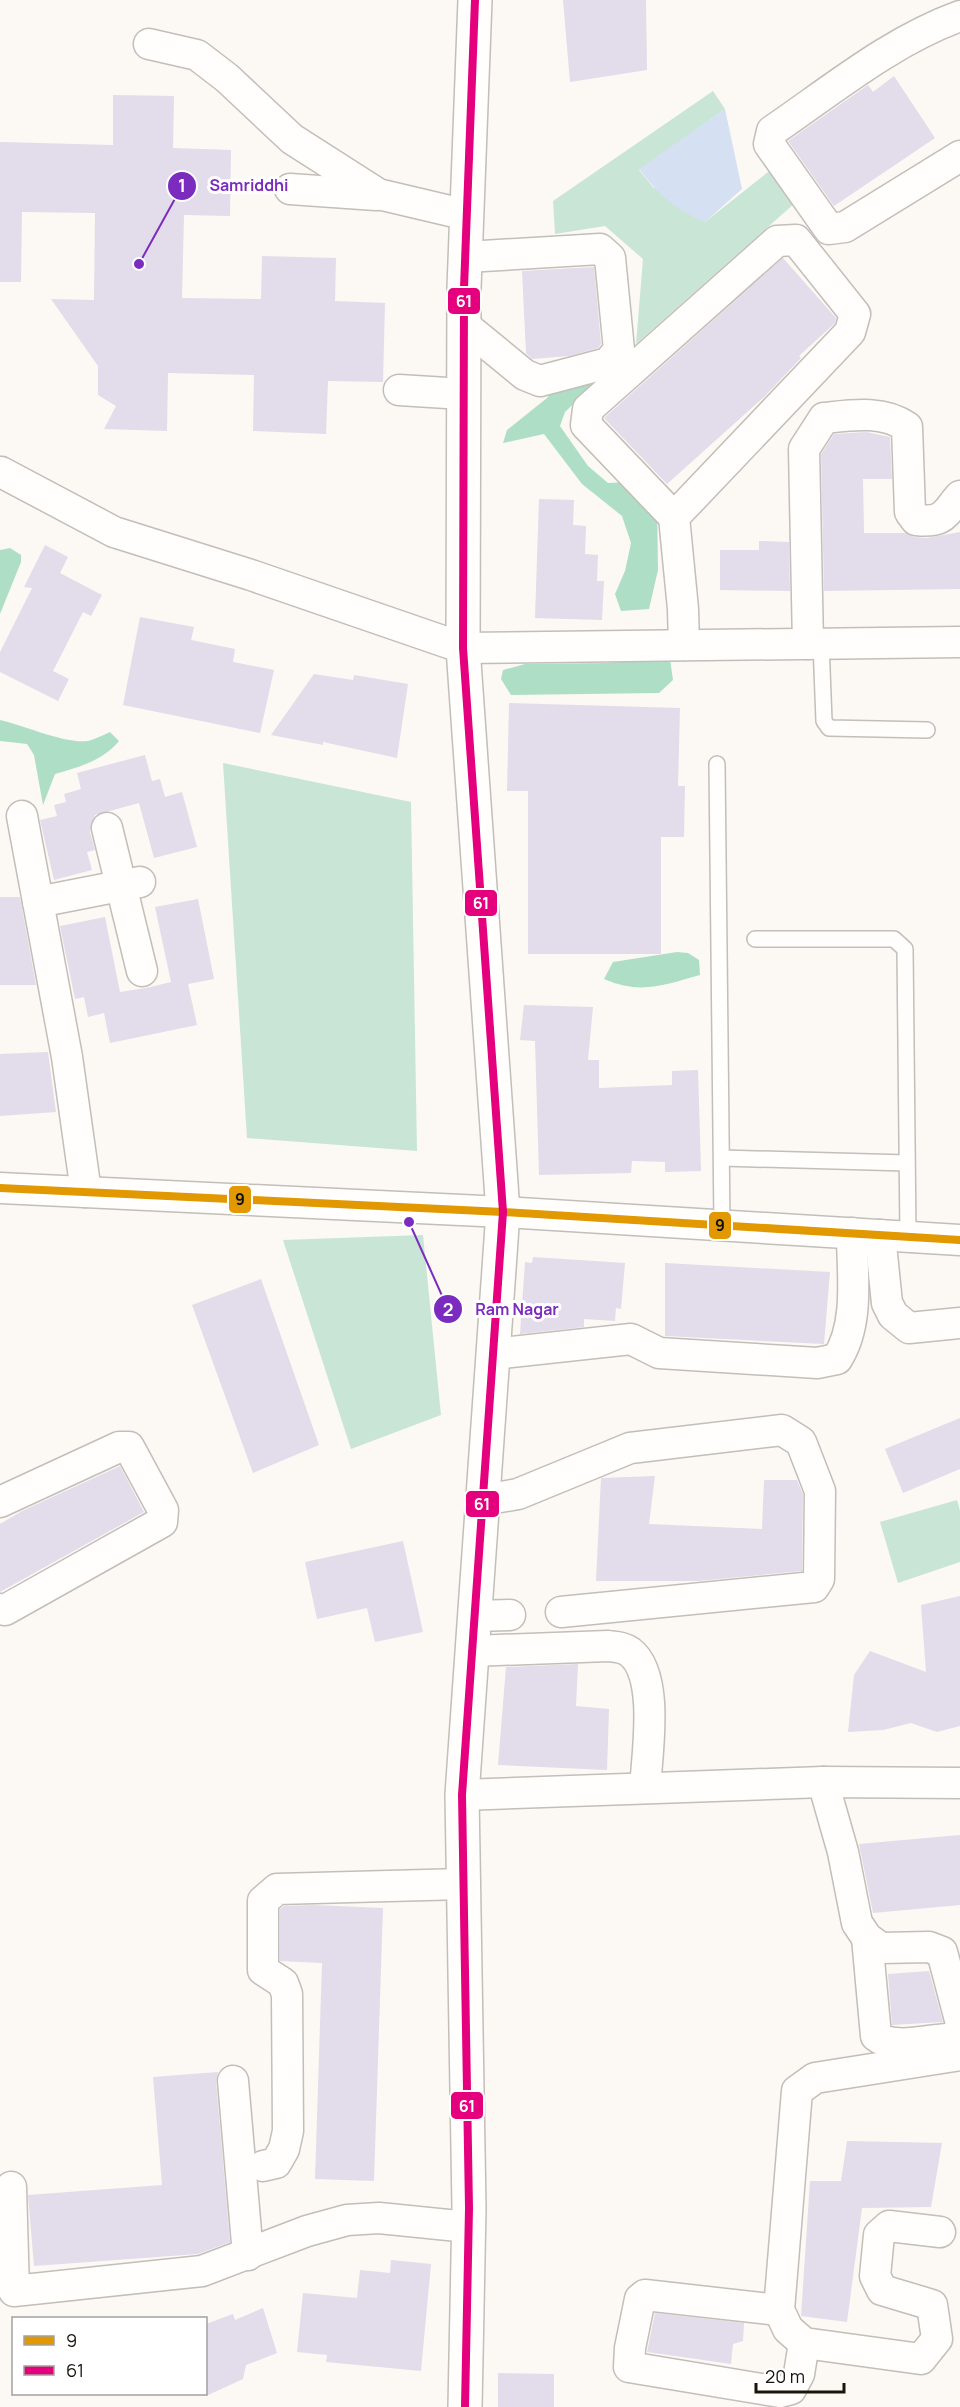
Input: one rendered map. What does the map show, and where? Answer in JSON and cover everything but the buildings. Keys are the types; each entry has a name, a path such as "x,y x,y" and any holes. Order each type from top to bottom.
{"street":[{"path":"465,2407 468,2218 462,1795 502,1212 463,648 464,326 475,0"},
{"path":"960,16 925,29 877,60 772,132 769,144 829,229 845,227 960,156"},
{"path":"149,44 197,55 227,78 292,139 378,194 467,214"},
{"path":"290,189 388,196"},
{"path":"674,517 850,332 855,314 796,240 777,241 588,409 586,425 674,517 683,609 684,645"},
{"path":"464,326 525,375 540,381 608,363 619,350 610,258 600,249 466,257"},
{"path":"399,390 463,393"},
{"path":"815,644 804,449 824,418 860,413 898,420 907,427 910,512 916,520 934,522 949,512 960,496"},
{"path":"0,472 114,532 250,575 463,648 960,642"},
{"path":"22,816 67,1057 86,1192"},
{"path":"107,828 130,884 142,971"},
{"path":"38,902 130,884"},
{"path":"0,1188 502,1212 960,1240"},
{"path":"493,1354 631,1339 659,1353 817,1363 837,1359 846,1345 851,1322 880,1235"},
{"path":"880,1235 887,1303 893,1315 909,1328 960,1323"},
{"path":"483,1500 518,1494 630,1448 782,1430 801,1442 820,1491 819,1579 814,1587 561,1612"},
{"path":"0,1502 119,1447 129,1447 163,1510 162,1522 5,1610 0,1609"},
{"path":"475,1616 510,1615"},
{"path":"472,1651 608,1646 623,1648 632,1653 642,1666 650,1704 645,1788"},
{"path":"462,1795 823,1782 960,1783"},
{"path":"823,1782 843,1851 857,1923 867,1938 881,1948 929,1947 942,1952 960,2020"},
{"path":"263,2166 276,2163 284,2149 288,2132 287,1994 283,1983 263,1970 263,1901 277,1889 463,1884"},
{"path":"867,1938 876,2036 882,2041 894,2043 960,2037"},
{"path":"940,2232 889,2226 879,2235 875,2276 882,2290 932,2305 938,2339 921,2359 804,2343 788,2329 779,2310 797,2091 815,2078 960,2055"},
{"path":"233,2081 248,2255"},
{"path":"11,2187 7,2292 202,2271 307,2231 347,2220 468,2218"},
{"path":"779,2310 645,2295 640,2299 628,2361 629,2367 780,2392 791,2389 799,2374 804,2343"}],"lane":[{"path":"815,644 824,720 829,728 927,730"},
{"path":"717,764 722,1225"},
{"path":"755,939 894,939 905,949 907,1163 880,1235"},
{"path":"722,1158 907,1163"}],"green space":[{"path":"713,91 725,109 639,170 653,187 705,222 773,168 795,203 636,344 643,259 605,226 555,234 553,201"},
{"path":"593,372 593,385 565,412 560,426 588,466 608,483 630,482 657,501 658,570 649,609 621,611 615,594 625,571 631,543 622,516 582,484 544,434 503,443 507,430 547,398 563,375"},
{"path":"10,548 21,555 21,562 0,614 0,550"},
{"path":"670,659 673,680 659,693 511,695 501,679 503,670 525,664"},
{"path":"0,720 68,740 88,741 110,732 119,741 98,758 55,774 43,805 34,755 27,744 0,741"},
{"path":"223,763 411,802 417,1151 247,1138"},
{"path":"677,952 688,953 699,960 700,975 652,987 630,987 604,979 613,962"},
{"path":"423,1235 441,1415 351,1449 283,1240"},
{"path":"957,1500 960,1511 960,1562 898,1583 880,1522"}],"water":[{"path":"725,109 742,189 705,222 668,201 639,169"}],"transit line":[{"name":"61","path":"465,2407 469,2208 462,1795 503,1212 463,648 464,288 475,0"},
{"name":"9","path":"0,1188 503,1212 960,1240"}],"place":[{"name":"Samriddhi","path":"139,264"},
{"name":"Ram Nagar","path":"409,1222"}]}
